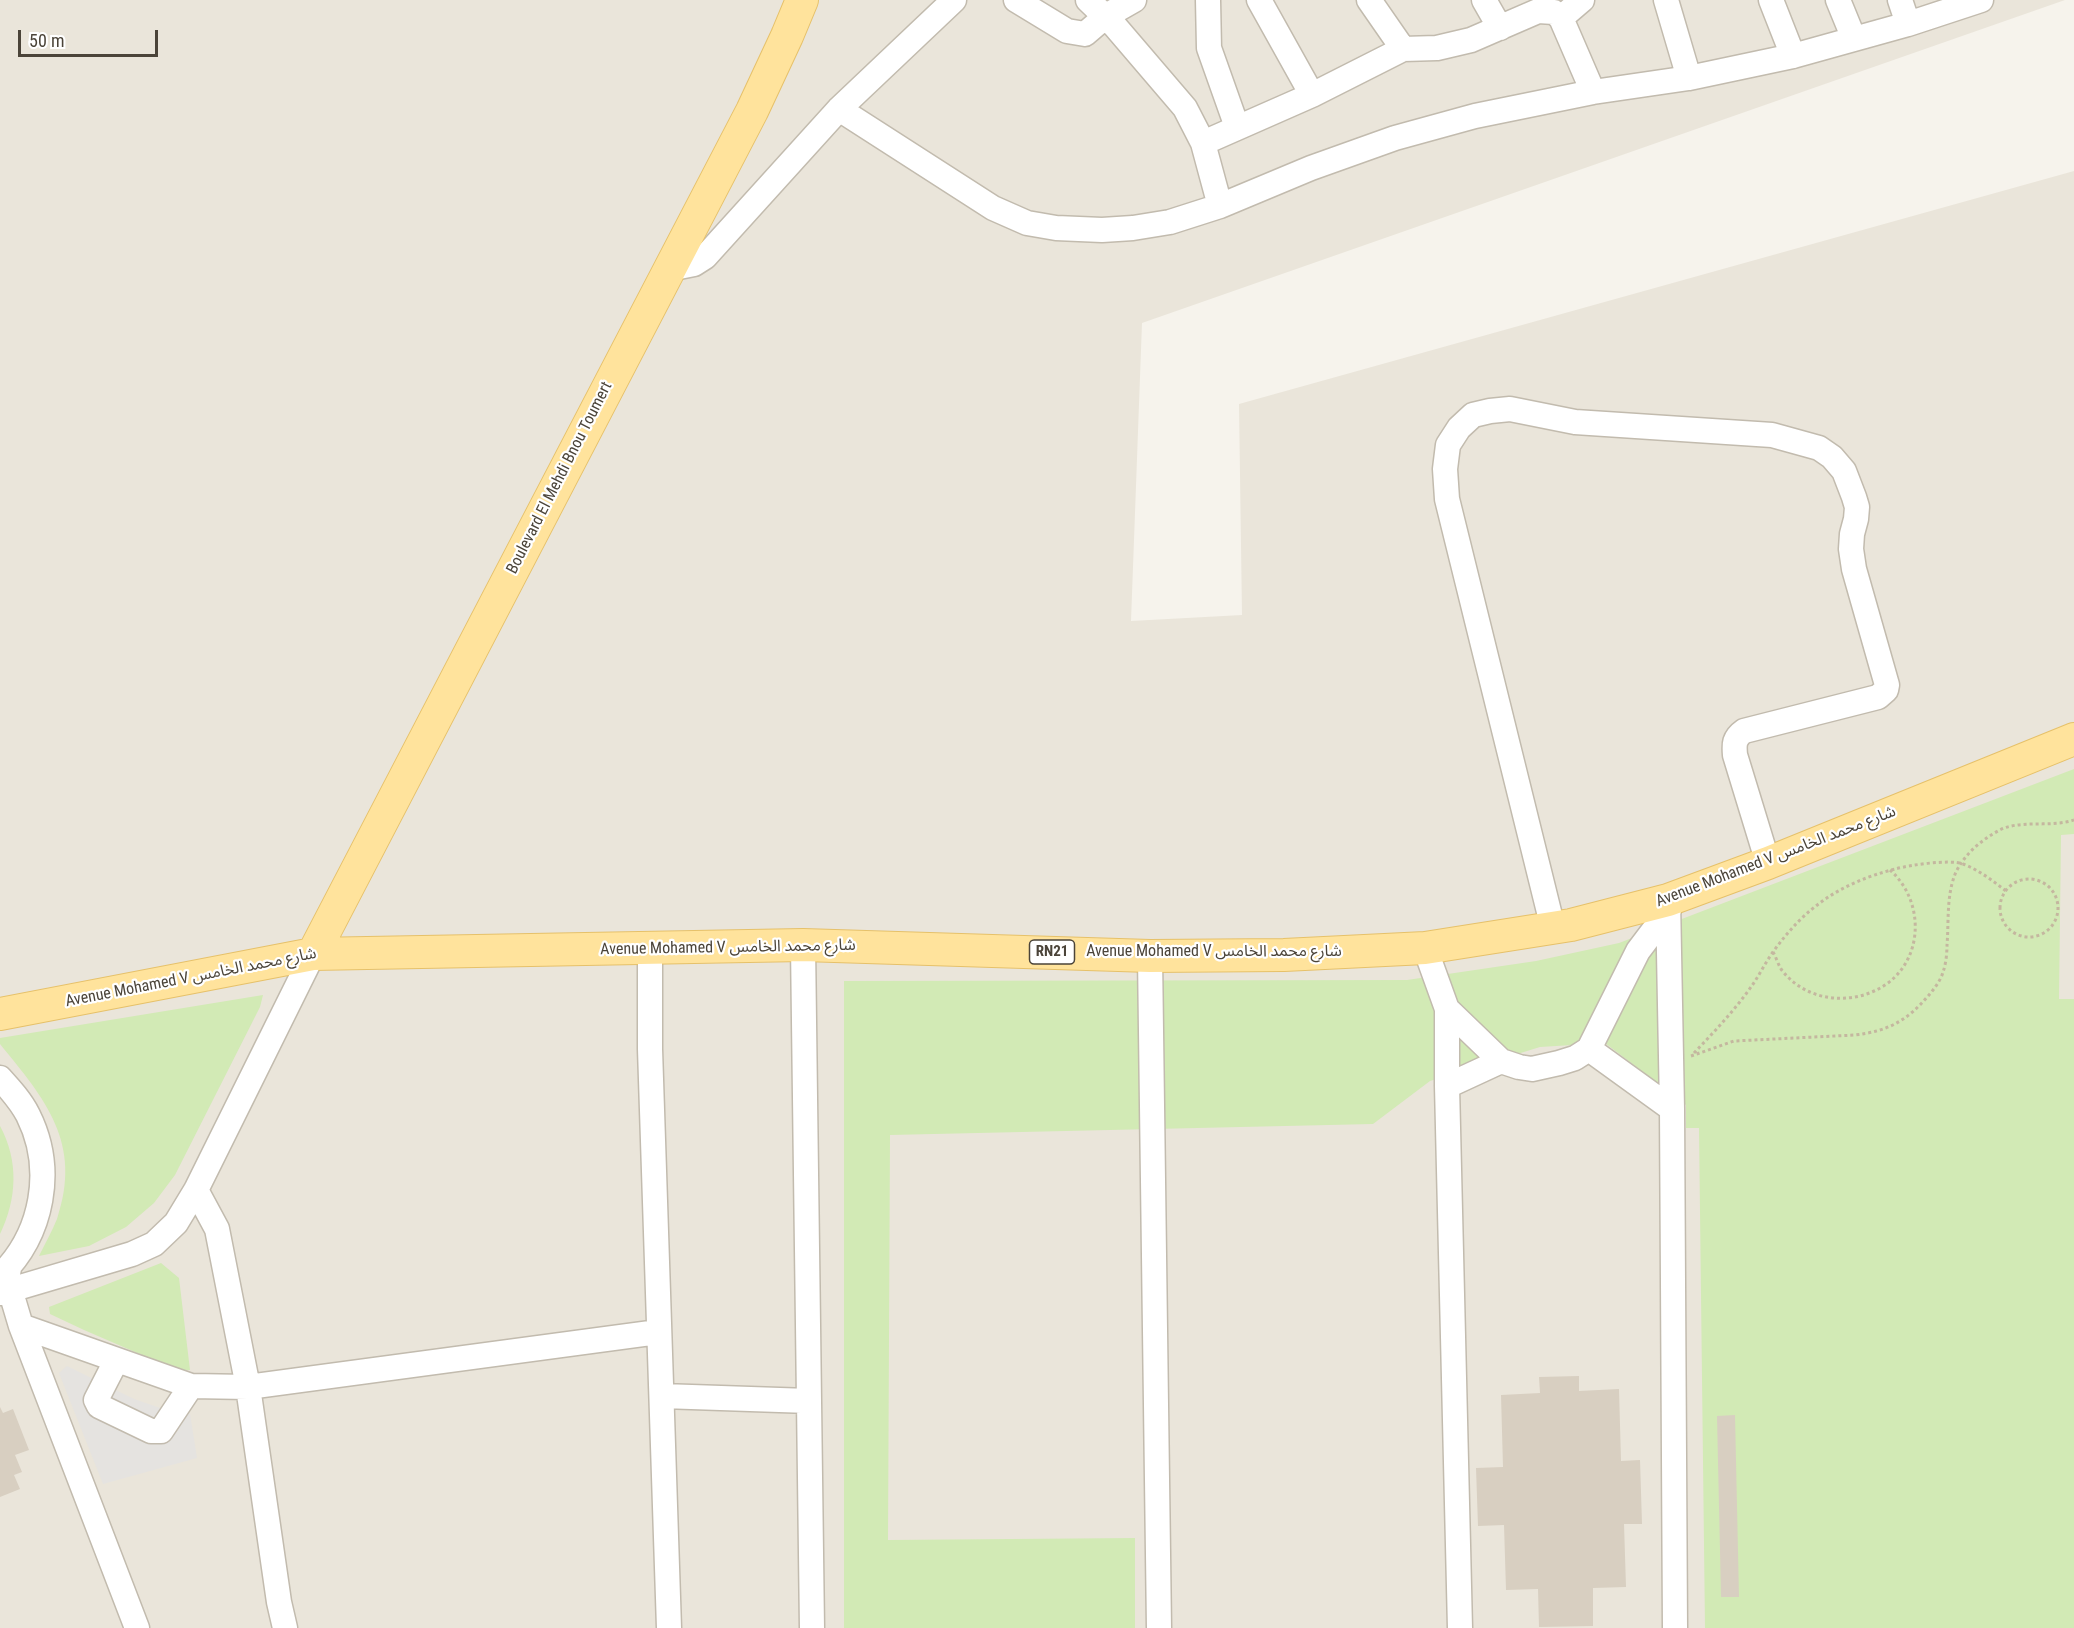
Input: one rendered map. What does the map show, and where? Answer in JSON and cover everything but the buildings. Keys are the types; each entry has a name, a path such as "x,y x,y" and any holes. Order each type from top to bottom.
{"main road":[{"name":"Boulevard El Mehdi Bnou Toumert","path":"313,954 752,111 802,0"},
{"name":"Avenue Mohamed V شارع محمد الخامس","path":"0,1014 313,954 803,945 1150,956 1284,955 1425,948 1553,928 1668,905 2074,739"}],"street":[{"path":"669,269 694,264 705,257 838,109 954,0"},
{"path":"1016,0 1067,31 1085,34 1097,8"},
{"path":"1097,8 1134,0"},
{"path":"1208,0 1209,48 1237,127"},
{"path":"1259,0 1312,95"},
{"path":"1369,0 1404,50"},
{"path":"1484,0 1500,28"},
{"path":"1562,18 1582,0"},
{"path":"1666,0 1689,78"},
{"path":"1771,0 1793,56"},
{"path":"1838,0 1854,39"},
{"path":"1900,0 1908,24"},
{"path":"838,109 993,208 1027,223 1056,228 1102,230 1133,228 1170,222 1220,206 1311,168 1395,138 1475,116 1593,92 1689,78 1793,56 1908,24 1971,2"},
{"path":"1097,8 1185,108 1203,143 1220,206"},
{"path":"1203,143 1312,95 1404,50 1437,48 1471,40 1538,11 1554,12 1562,18 1593,92"},
{"path":"1553,928 1447,499 1445,469 1448,445 1459,428 1473,415 1510,409 1575,422 1772,435 1819,448 1832,457 1844,471 1857,507 1851,549 1854,569 1887,685 1886,690 1878,697 1744,731 1738,735 1734,742 1735,755 1768,863"},
{"path":"1668,905 1682,1057 1672,1109 1675,1628"},
{"path":"1447,1010 1501,1061 1532,1069 1575,1058 1589,1049 1638,951 1668,905"},
{"path":"803,945 812,1628"},
{"path":"1425,948 1447,1010 1460,1628"},
{"path":"650,949 650,1049 669,1628"},
{"path":"5,1282 132,1254 154,1244 176,1223 196,1190 313,954"},
{"path":"1150,956 1159,1628"},
{"path":"1589,1049 1672,1109"},
{"path":"1447,1086 1501,1061"},
{"path":"0,1078 16,1096 27,1114 36,1135 42,1170 40,1204 34,1227 5,1282 137,1628"},
{"path":"196,1190 217,1229 248,1387 279,1602 285,1628"},
{"path":"21,1326 191,1386 248,1387 658,1332"},
{"path":"116,1361 96,1400 99,1406 151,1431 161,1431 191,1386"},
{"path":"662,1396 809,1401"}],"path":[{"path":"1682,1057 1734,1041 1855,1035 1874,1033 1897,1024 1916,1011 1932,992 1943,973 1950,894 1955,874 1967,854 2000,830 2020,825 2063,824 2074,820"},
{"path":"1682,1057 1721,1025 1796,924 1826,897 1866,876 1914,864 1961,863 2006,891"},
{"path":"1773,952 1781,968 1798,986 1820,996 1844,999 1868,994 1889,982 1904,965 1913,944 1916,922 1911,899 1900,880 1890,870"},
{"path":"2032,879 2041,882 2055,895 2058,904 2058,914 2054,923 2048,930 2031,938 2013,933 2001,918 2002,899 2006,891 2013,884 2022,880 2032,879"}],"shaded area":[{"path":"0,0 2065,0 1142,323 1131,621 1242,615 1239,404 2074,171 2074,1628 0,1628"},
{"path":"67,1366 134,1399 166,1410 190,1414 197,1458 103,1484 59,1373"}],"green space":[{"path":"2074,769 2074,834 2061,835 2059,999 2074,999 2074,1628 1705,1628 1699,1128 1686,1128 1686,1105 1605,1043 1540,1047 1430,1081 1373,1124 890,1135 888,1540 1135,1538 1135,1628 844,1628 844,981 1407,980 1536,961 1619,943"},
{"path":"263,995 260,1007 175,1175 154,1203 126,1227 89,1246 39,1256 57,1219 64,1192 65,1167 62,1145 45,1104 0,1044 0,1038"},
{"path":"0,1126 10,1153 14,1180 10,1207 0,1234"},
{"path":"161,1263 179,1278 190,1370 179,1371 50,1314 49,1307"}]}
